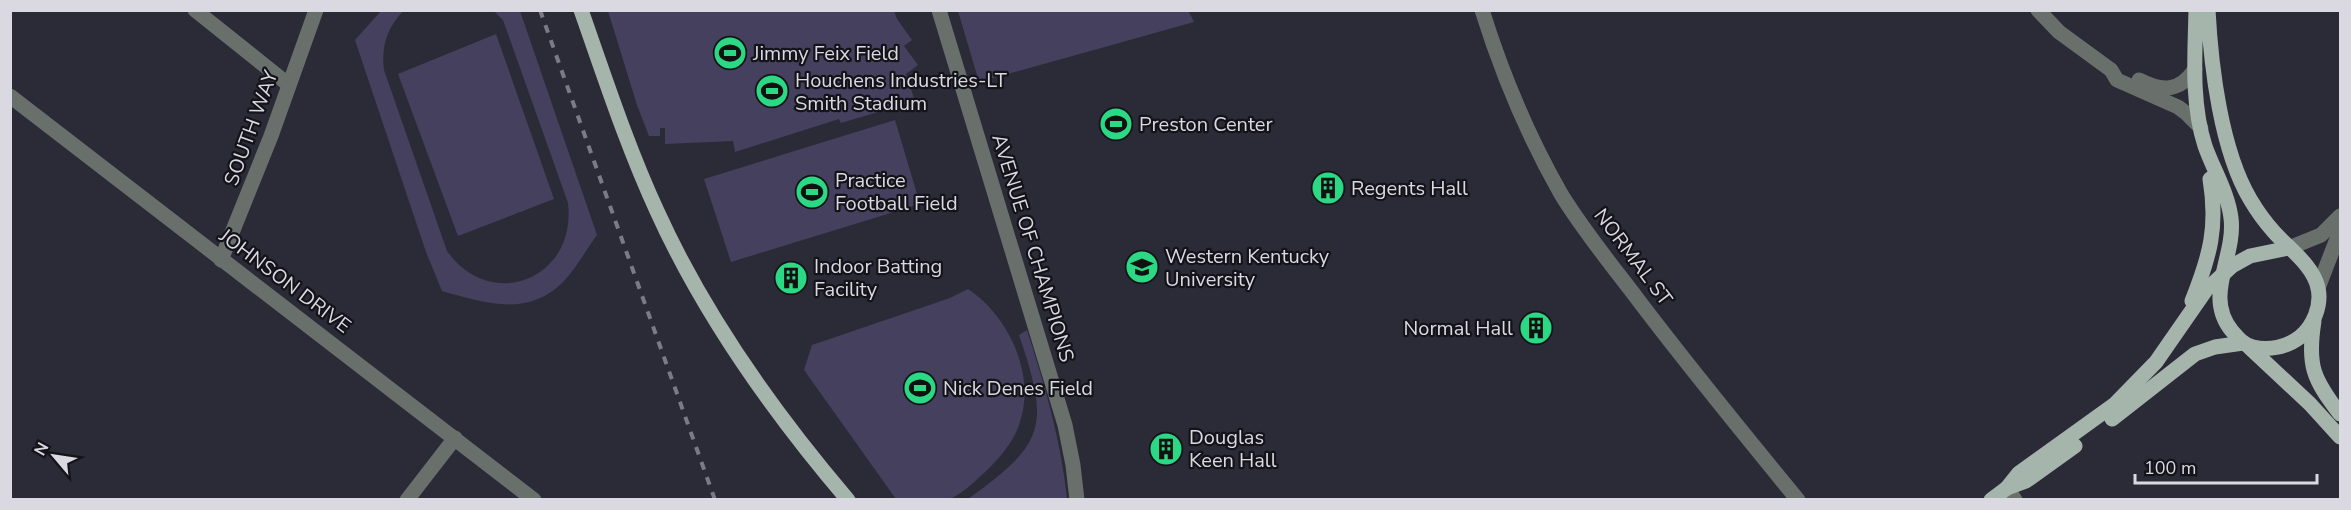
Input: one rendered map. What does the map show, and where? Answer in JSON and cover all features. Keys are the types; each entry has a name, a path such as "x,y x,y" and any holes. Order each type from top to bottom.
{"main road":[{"path":"580,10 644,180 693,283 762,389 849,500"},
{"path":"2182,324 2203,273 2215,225 2212,192 2196,98 2196,10"},
{"path":"2208,10 2215,72 2233,162 2250,200 2273,231 2309,269 2318,288 2310,349 2313,369 2326,396 2340,414"},
{"path":"2205,146 2232,221 2220,288 2222,314 2227,325 2317,411 2340,437"},
{"path":"2011,494 2019,473 2115,405 2156,362 2206,290 2223,273 2240,260 2250,256 2289,248"},
{"path":"1991,500 2011,494 2195,354 2215,347 2246,345 2271,349 2284,346 2306,332 2314,320"}],"street":[{"path":"195,10 290,86"},
{"name":"SOUTH WAY","path":"221,260 290,86 316,10"},
{"name":"AVENUE OF CHAMPIONS","path":"939,10 1065,425 1077,500"},
{"name":"NORMAL ST","path":"1482,10 1524,122 1572,209 1673,345 1798,500"},
{"path":"2038,10 2069,39 2111,70 2158,88 2168,88 2186,81 2195,69"},
{"path":"2111,70 2117,80 2178,107 2201,128"},
{"name":"JOHNSON DRIVE","path":"10,96 534,500"},
{"path":"2289,248 2321,235 2340,216"},
{"path":"2318,288 2340,231"},
{"path":"406,500 455,438"}],"shaded area":[{"path":"1188,10 1194,22 979,82 958,11"},
{"path":"381,11 403,11 386,38 383,53 384,70 447,251 465,270 486,280 507,283 527,279 545,268 559,251 567,229 568,203 503,20 494,11 520,11 597,235 569,276 550,293 521,304 506,304 474,300 442,291 426,252 355,40"},
{"name":"Houchens Industries-LT Smith Stadium","path":"608,11 894,11 912,40 904,46 918,65 906,74 915,101 841,123 839,119 735,152 733,141 665,144 665,128 660,128 660,136 649,136"},
{"path":"496,34 554,199 458,236 398,74"},
{"name":"Practice Football Field","path":"895,120 920,204 731,262 704,179"},
{"name":"Nick Denes Field","path":"968,289 996,315 1016,349 1022,368 1024,387 1024,406 1019,425 1009,445 999,457 957,495 947,500 936,501 896,499 804,370 812,345 950,298"},
{"path":"1027,330 1061,456 1067,499 968,499 1013,463 1027,446 1034,430 1037,412 1035,391 1019,335"}],"railway":[{"path":"540,10 715,500"}],"place":[{"name":"Jimmy Feix Field","path":"730,53"},
{"name":"Houchens Industries-LT Smith Stadium","path":"772,91"},
{"name":"Preston Center","path":"1116,124"},
{"name":"Regents Hall","path":"1328,188"},
{"name":"Practice Football Field","path":"812,192"},
{"name":"Western Kentucky University","path":"1142,267"},
{"name":"Indoor Batting Facility","path":"791,278"},
{"name":"Normal Hall","path":"1536,328"},
{"name":"Nick Denes Field","path":"920,388"},
{"name":"Douglas Keen Hall","path":"1166,449"}]}
